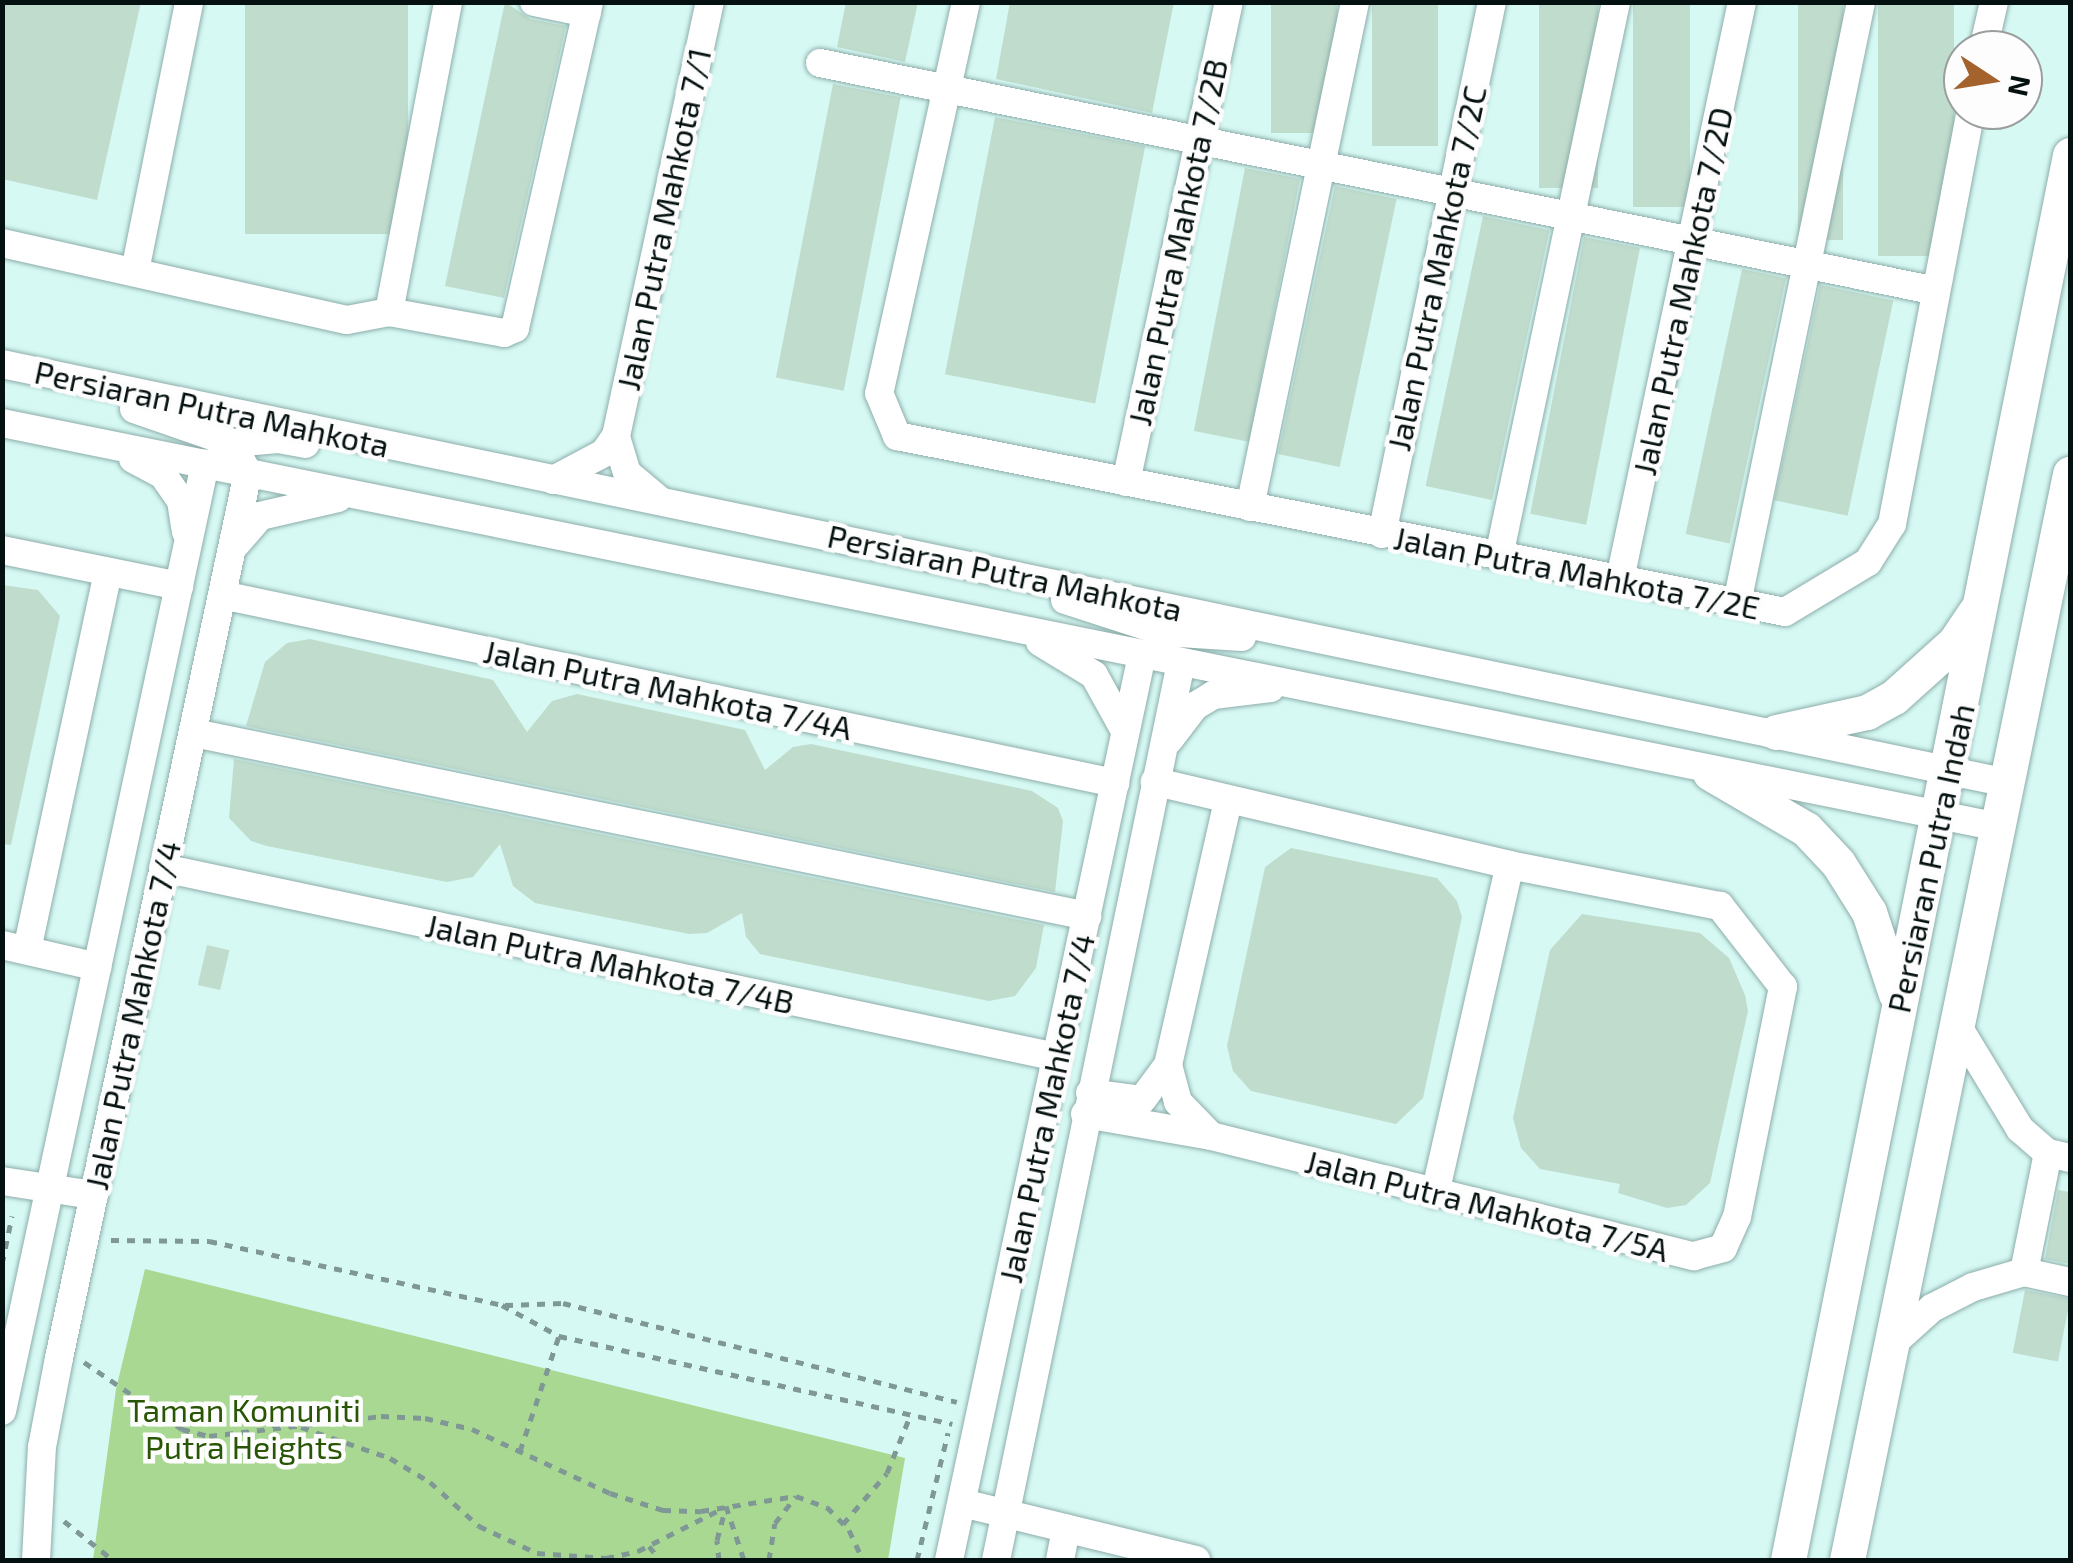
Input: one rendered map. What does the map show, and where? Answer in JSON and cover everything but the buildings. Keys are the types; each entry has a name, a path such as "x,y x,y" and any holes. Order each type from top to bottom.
{"main road":[{"name":"Persiaran Putra Indah","path":"1788,1560 2070,155"},
{"name":"Persiaran Putra Indah","path":"1847,1560 2070,474"},
{"path":"1776,732 1867,712 1894,697 1954,642 1982,600"},
{"path":"1710,774 1806,829 1838,863 1890,962 1898,1010"}],"street":[{"path":"135,270 189,2"},
{"path":"389,312 448,2"},
{"path":"2,243 348,320 389,312 504,333 516,328 588,8 534,2"},
{"name":"Jalan Putra Mahkota 7/1","path":"553,480 604,453 616,436 710,2"},
{"path":"947,90 966,2"},
{"name":"Jalan Putra Mahkota 7/2B","path":"1126,482 1228,2"},
{"path":"1250,507 1355,2"},
{"name":"Jalan Putra Mahkota 7/2C","path":"1382,534 1492,2"},
{"path":"1499,556 1616,2"},
{"name":"Jalan Putra Mahkota 7/2D","path":"1620,579 1742,2"},
{"path":"1737,603 1861,2"},
{"path":"1988,30 1994,2"},
{"path":"820,64 1932,290"},
{"name":"Jalan Putra Mahkota 7/2E","path":"947,90 879,394 896,436 934,448 1785,612 1868,562 1892,524 1932,290 1966,130"},
{"name":"Persiaran Putra Mahkota","path":"2,364 2008,782"},
{"path":"66,377 117,404 232,443 278,439 340,451 397,447"},
{"name":"Persiaran Putra Mahkota","path":"2,423 1710,774 1998,827"},
{"name":"Jalan Putra Mahkota 7/1","path":"616,436 627,472 663,502"},
{"path":"84,439 163,475 181,501 188,543"},
{"path":"205,464 232,443"},
{"path":"232,443 248,473"},
{"name":"Jalan Putra Mahkota 7/4","path":"2,1411 205,464"},
{"name":"Jalan Putra Mahkota 7/4","path":"36,1560 42,1448 59,1358 248,473"},
{"path":"232,548 260,516 359,496"},
{"path":"2,550 179,586"},
{"path":"98,966 15,948 108,572"},
{"path":"1033,578 1043,592 1164,632 1273,642 1318,637"},
{"name":"Jalan Putra Mahkota 7/4A","path":"222,595 1114,784"},
{"path":"1026,632 1094,675 1125,731"},
{"path":"1142,655 1164,632"},
{"path":"1164,632 1181,663"},
{"name":"Jalan Putra Mahkota 7/4","path":"948,1560 1142,655"},
{"name":"Jalan Putra Mahkota 7/4","path":"996,1560 1010,1515 1088,1104 1181,663"},
{"path":"1161,754 1195,706 1213,695 1287,685"},
{"path":"194,733 1087,916"},
{"name":"Jalan Putra Mahkota 7/5A","path":"1088,1104 1694,1256 1723,1248 1738,1216 1783,987 1720,906 1510,865 1155,782"},
{"path":"1088,1104 1142,1100 1168,1065 1228,800"},
{"path":"1435,1194 1510,865"},
{"name":"Jalan Putra Mahkota 7/4B","path":"164,868 1057,1058"},
{"path":"1957,1025 2020,1129 2059,1156 2024,1272"},
{"path":"1168,1065 1178,1102 1212,1136"},
{"path":"2,1181 94,1195"},
{"path":"1892,1344 1932,1308 2024,1272 2070,1282"},
{"path":"962,1503 1196,1560"},
{"path":"1060,1560 1066,1529"}],"path":[{"path":"2,1264 12,1216"},
{"path":"111,1240 210,1241 502,1304 563,1304 962,1403"},
{"path":"502,1304 559,1336 952,1424"},
{"path":"520,1450 559,1336"},
{"path":"59,1358 86,1363 182,1429 237,1436 382,1416 425,1418 520,1450 663,1510 796,1496 827,1507 843,1524 863,1560"},
{"path":"843,1524 886,1473 910,1416"},
{"path":"300,1426 390,1458 430,1482 478,1526 537,1554 606,1558 649,1546 726,1506"},
{"path":"768,1560 775,1523 796,1496"},
{"path":"719,1560 726,1506"},
{"path":"726,1506 744,1560"},
{"path":"62,1519 112,1560"},
{"path":"649,1546 660,1560"}],"green space":[{"name":"Taman Komuniti Putra Heights","path":"145,1269 905,1458 888,1560 93,1560 116,1389"}]}
